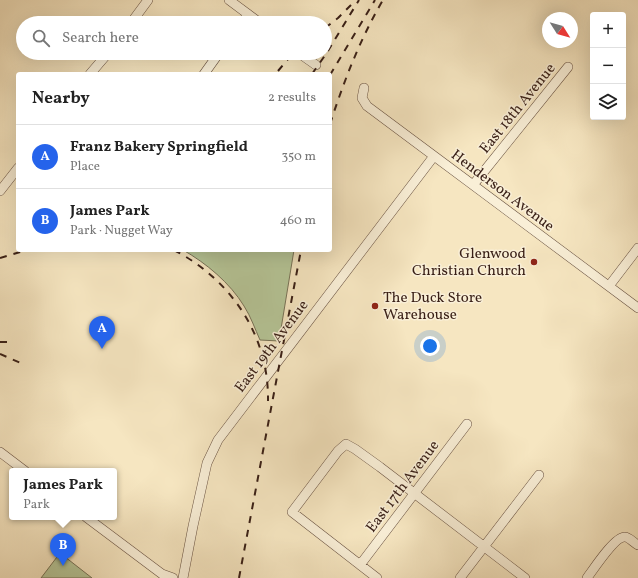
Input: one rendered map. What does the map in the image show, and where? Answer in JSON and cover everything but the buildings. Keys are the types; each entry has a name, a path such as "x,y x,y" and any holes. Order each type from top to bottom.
{"street":[{"path":"136,16 148,0"},
{"path":"229,0 251,16"},
{"path":"92,72 102,60"},
{"path":"205,72 214,60"},
{"path":"309,60 316,65"},
{"name":"East 18th Avenue","path":"472,184 568,67"},
{"name":"Henderson Avenue","path":"364,88 362,98 367,106 638,308"},
{"name":"East 19th Avenue","path":"183,578 207,463 218,440 434,156"},
{"path":"0,191 16,171"},
{"path":"609,286 638,248"},
{"name":"East 17th Avenue","path":"360,565 467,424"},
{"path":"377,578 292,512 338,451 346,444 368,458 525,578"},
{"path":"0,452 21,468"},
{"path":"460,578 539,475"},
{"path":"90,520 162,574 172,578"},
{"path":"587,578 619,538 628,538 638,545"}],"green space":[{"path":"186,252 294,252 279,341 260,340 251,319 232,289 209,267"},
{"path":"60,553 92,578 41,578"}],"railway":[{"path":"332,44 359,0"},
{"path":"332,72 375,0"},
{"path":"332,118 353,60 383,0"},
{"path":"332,23 351,5"},
{"path":"278,71 287,60"},
{"path":"313,72 322,60"},
{"path":"0,258 20,252"},
{"path":"177,252 194,262 213,277 243,312 254,332 262,354 267,377 268,401"},
{"path":"239,578 301,252"},
{"path":"0,342 8,342"},
{"path":"0,354 23,364"}],"place":[{"name":"Glenwood Christian Church","path":"534,262"},
{"name":"The Duck Store Warehouse","path":"375,306"},
{"name":"Franz Bakery Springfield","path":"102,349"},
{"name":"James Park","path":"63,566"}]}
